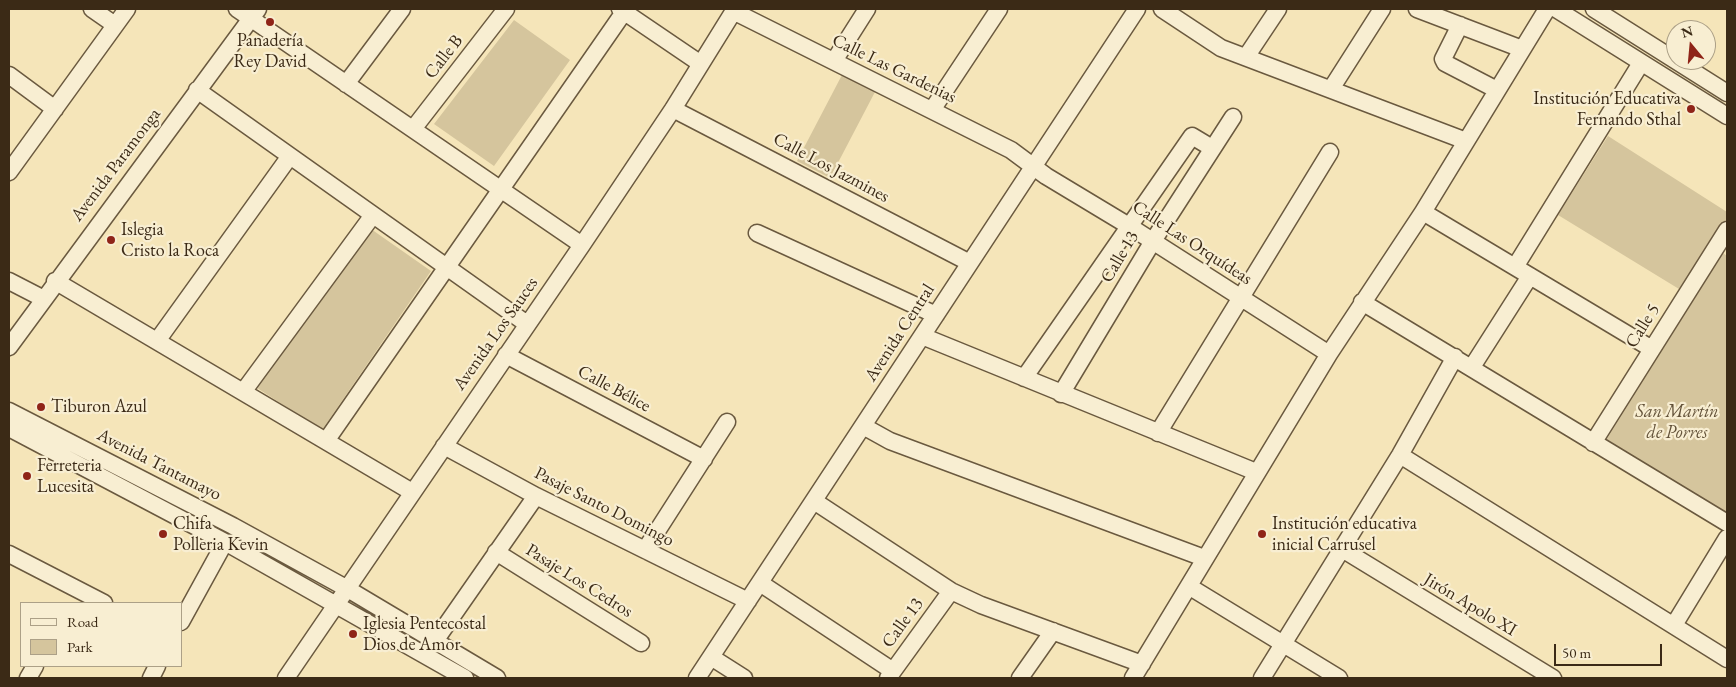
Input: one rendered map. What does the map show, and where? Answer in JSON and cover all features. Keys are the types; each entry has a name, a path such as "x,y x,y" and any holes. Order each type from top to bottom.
{"street":[{"path":"92,9 116,25"},
{"path":"9,172 127,9"},
{"path":"237,9 254,14 346,84 582,245"},
{"path":"346,84 402,9"},
{"name":"Calle B","path":"413,129 506,9"},
{"path":"834,61 867,9"},
{"path":"932,110 999,9"},
{"name":"Avenida Central","path":"697,678 1137,9"},
{"path":"1162,9 1221,48 1466,141"},
{"path":"1246,57 1278,9"},
{"path":"1331,89 1382,9"},
{"path":"1417,9 1522,50"},
{"path":"1133,678 1190,587 1204,558 1329,354 1423,212 1547,9"},
{"path":"1556,9 1727,116"},
{"path":"1594,9 1727,93"},
{"path":"326,441 501,190 622,10 701,64"},
{"name":"Calle Las Gardenias","path":"734,10 1011,150 1034,166"},
{"name":"Avenida Los Sauces","path":"286,678 582,245 673,109 734,10"},
{"name":"Avenida Paramonga","path":"9,347 42,298 254,14"},
{"path":"1460,26 1443,59 1444,63 1497,90"},
{"path":"1515,267 1641,63"},
{"path":"9,75 54,109"},
{"path":"197,90 528,324"},
{"name":"Calle Los Jazmines","path":"673,109 970,263"},
{"name":"Calle 13","path":"1061,394 1152,241 1233,117"},
{"name":"Calle 13","path":"1024,378 1192,136 1212,148"},
{"path":"1158,432 1330,152"},
{"path":"157,341 290,156"},
{"name":"Calle Las Orquídeas","path":"1034,166 1046,176 1129,226 1240,299 1329,354"},
{"path":"1423,212 1652,349"},
{"path":"243,392 373,215"},
{"path":"758,232 936,315"},
{"name":"Calle 5","path":"1593,443 1652,349 1725,239"},
{"path":"1472,368 1530,276"},
{"path":"9,281 42,298"},
{"path":"55,281 412,492"},
{"path":"1362,302 1727,523"},
{"path":"922,336 1256,472"},
{"name":"Calle Bélice","path":"506,355 704,459"},
{"path":"1262,678 1400,455 1455,357"},
{"name":"Avenida Tantamayo","path":"9,411 233,526 346,588 497,678"},
{"path":"645,550 728,422"},
{"path":"863,426 890,441 1204,558"},
{"name":"Avenida Tantamayo","path":"9,428 224,542 465,678"},
{"name":"Pasaje Santo Domingo","path":"444,446 536,496 748,601"},
{"path":"1400,455 1727,659"},
{"path":"435,641 536,496"},
{"path":"814,501 950,591 981,605 1142,664"},
{"path":"1674,626 1727,538"},
{"path":"182,620 224,542"},
{"name":"Jirón Apolo XI","path":"1342,550 1553,678"},
{"name":"Pasaje Los Cedros","path":"496,552 641,643"},
{"path":"9,554 75,597 99,602"},
{"path":"760,583 891,675"},
{"path":"1190,587 1339,678"},
{"name":"Calle 13","path":"891,675 950,591"},
{"path":"1020,678 1053,631"},
{"path":"711,657 744,678"},
{"path":"28,678 34,667"},
{"path":"151,678 157,667"}],"green space":[{"path":"514,20 570,60 494,166 434,124"},
{"path":"843,73 876,90 830,178 797,161"},
{"path":"1608,136 1727,212 1727,218 1679,289 1558,215"},
{"path":"371,229 431,271 322,430 257,388"},
{"name":"San Martín de Porres","path":"1723,253 1727,256 1727,513 1605,442"}],"place":[{"name":"Panadería Rey David","path":"270,22"},
{"name":"Institución Educativa Fernando Sthal","path":"1691,109"},
{"name":"Islegia Cristo la Roca","path":"111,240"},
{"name":"Tiburon Azul","path":"41,407"},
{"name":"Ferreteria Lucesita","path":"27,476"},
{"name":"Chifa Polleria Kevin","path":"163,534"},
{"name":"Institución educativa inicial Carrusel","path":"1262,534"},
{"name":"Iglesia Pentecostal Dios de Amor","path":"353,634"}]}
